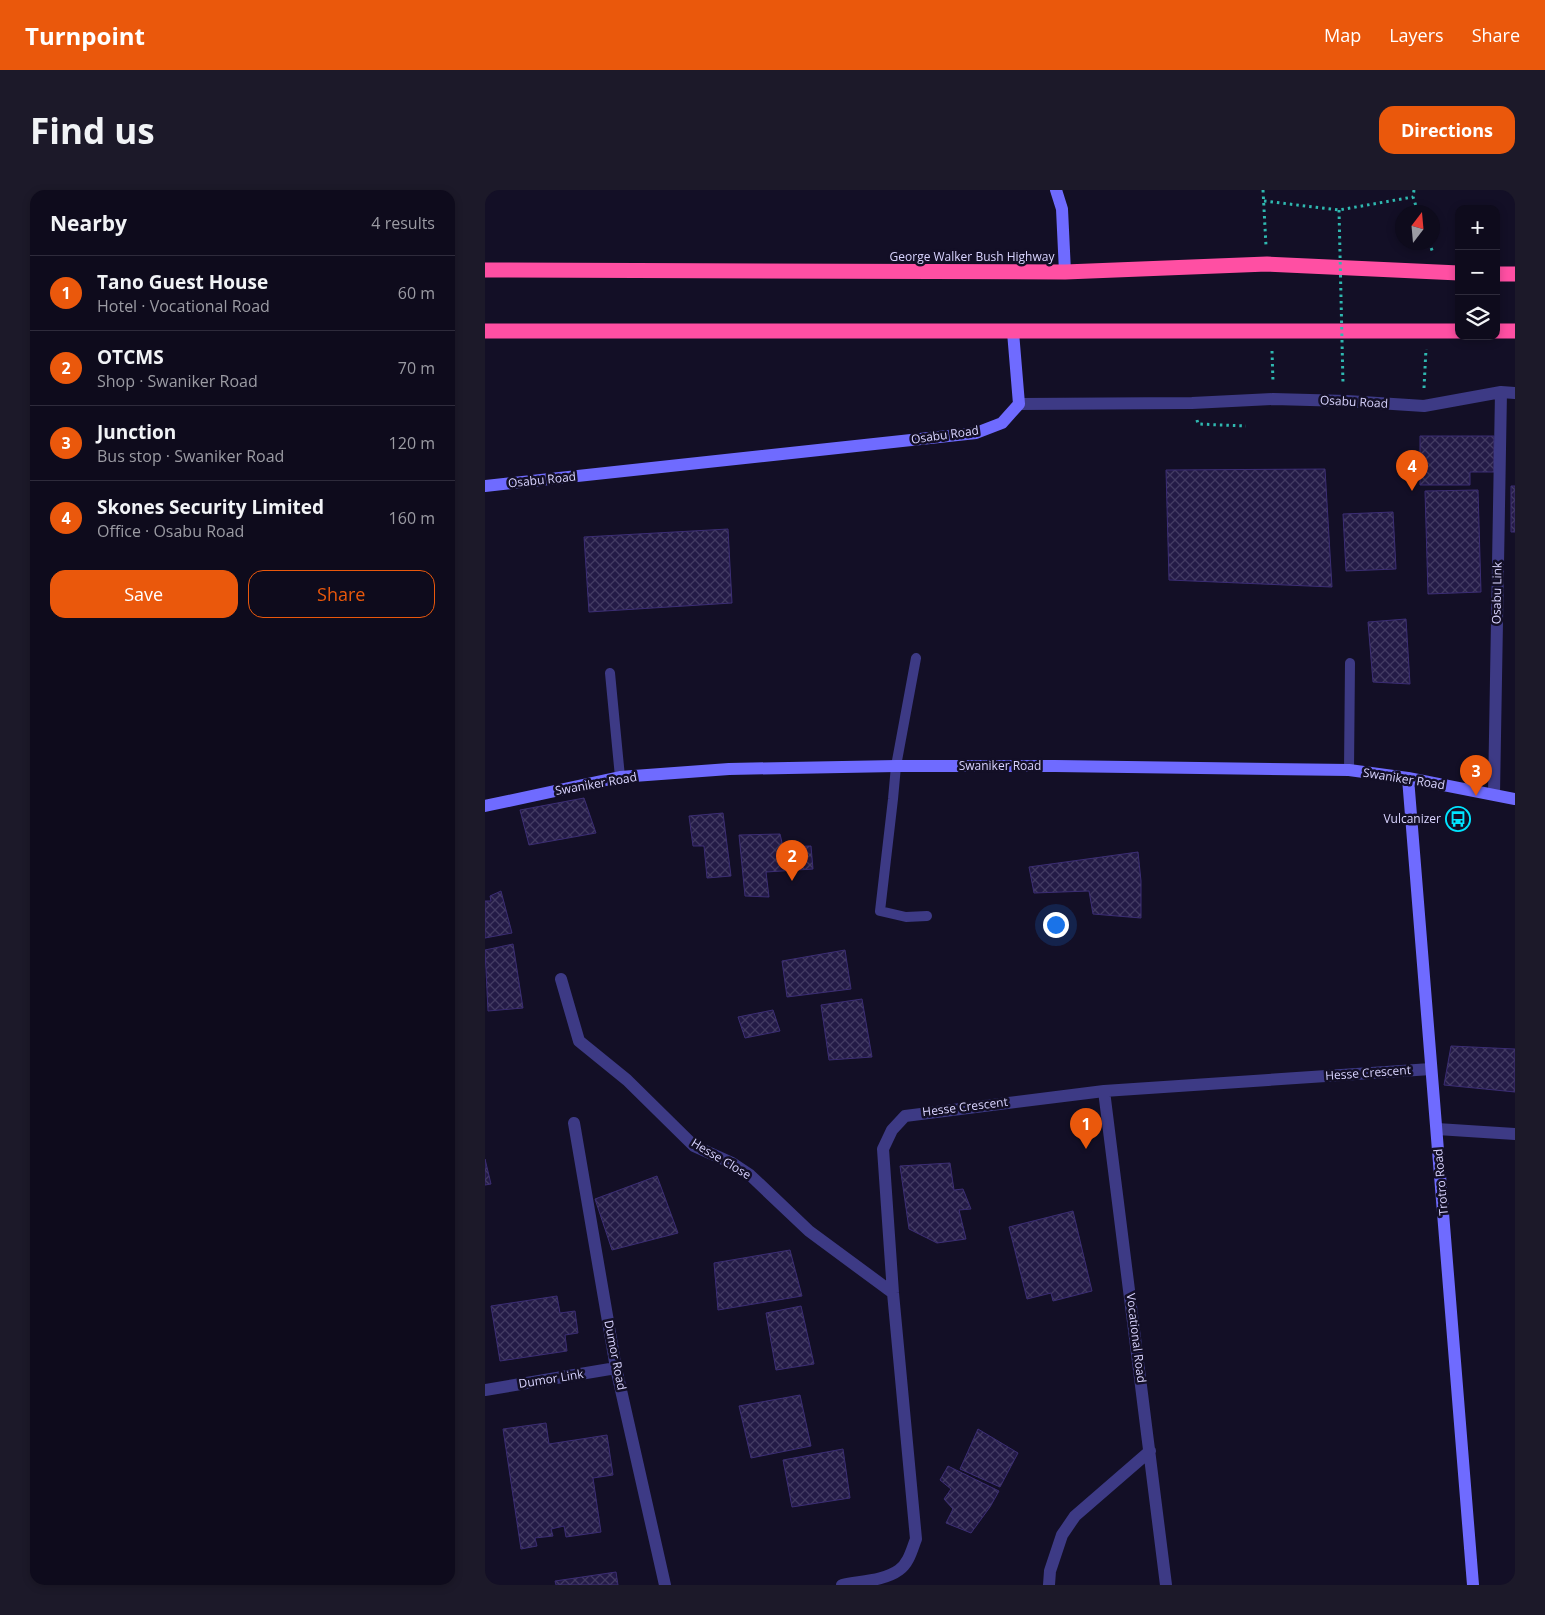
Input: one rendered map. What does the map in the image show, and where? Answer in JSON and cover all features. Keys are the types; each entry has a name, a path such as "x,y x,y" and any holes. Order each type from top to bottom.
{"highway":[{"name":"George Walker Bush Highway","path":"485,270 1065,272 1267,264 1455,273"},
{"path":"1500,274 1515,274"},
{"path":"485,331 1455,331"},
{"path":"1500,331 1515,331"}],"street":[{"path":"1056,190 1061,208 1065,272"},
{"path":"1013,332 1019,404"},
{"name":"Osabu Road","path":"485,486 976,433 1002,423 1019,404 1192,403 1273,399 1424,406 1501,392 1515,393"},
{"name":"Osabu Link","path":"1494,794 1501,392"},
{"name":"Swaniker Road","path":"485,806 620,777 729,770 896,766 1349,770 1408,778 1515,799"},
{"name":"Trotro Road","path":"1408,778 1473,1585"},
{"name":"Hesse Close","path":"561,979 579,1041 627,1080 694,1146 732,1163 751,1175 809,1231 893,1294"},
{"name":"Hesse Crescent","path":"842,1585 885,1577 900,1569 909,1557 916,1539 893,1294 883,1150 891,1130 900,1120 905,1116 916,1113 1104,1092 1431,1069"},
{"name":"Vocational Road","path":"1104,1092 1167,1585"},
{"name":"Dumor Road","path":"574,1123 616,1368 665,1585"},
{"path":"1437,1129 1515,1134"},
{"name":"Dumor Link","path":"485,1390 616,1368"},
{"path":"1049,1585 1050,1571 1062,1535 1075,1516 1150,1451"}],"lane":[{"path":"916,658 896,766 880,911 906,917 927,916"},
{"path":"1349,770 1350,663"},
{"path":"610,672 620,777"}],"path":[{"path":"1263,190 1267,264"},
{"path":"1414,190 1413,197 1416,205"},
{"path":"1263,201 1339,210 1413,197"},
{"path":"1339,210 1343,384"},
{"path":"1272,330 1273,399"},
{"path":"1424,406 1427,331"}],"building":[{"path":"1420,436 1494,436 1494,472 1470,472 1470,485 1420,485"},
{"path":"1325,469 1332,587 1169,580 1166,470"},
{"path":"1511,486 1515,486 1515,532 1511,532"},
{"path":"1478,490 1481,592 1428,594 1425,491"},
{"path":"1393,512 1396,569 1346,571 1343,514"},
{"path":"728,529 732,603 589,612 584,537"},
{"path":"1406,619 1410,684 1373,682 1368,622"},
{"path":"584,798 596,833 529,845 520,810"},
{"path":"723,813 731,876 707,878 704,846 693,846 689,816"},
{"path":"780,834 783,847 811,846 813,869 766,872 769,897 745,896 739,835"},
{"path":"1138,852 1141,881 1141,918 1093,914 1089,891 1034,893 1029,867"},
{"path":"501,891 512,933 485,938 485,901 491,901 490,896"},
{"path":"513,944 523,1008 488,1011 485,950"},
{"path":"845,950 851,989 787,997 782,961"},
{"path":"862,999 872,1057 829,1060 821,1005"},
{"path":"773,1010 780,1031 745,1038 738,1017"},
{"path":"1451,1046 1515,1049 1515,1092 1444,1085"},
{"path":"485,1159 491,1184 485,1185"},
{"path":"950,1163 954,1190 963,1189 971,1209 959,1210 966,1239 937,1243 909,1229 900,1166"},
{"path":"657,1176 678,1233 612,1250 595,1199"},
{"path":"1073,1211 1092,1291 1053,1301 1051,1293 1027,1299 1009,1227"},
{"path":"790,1250 802,1296 718,1310 714,1263"},
{"path":"557,1296 560,1313 575,1311 578,1333 565,1335 567,1351 500,1361 491,1306"},
{"path":"801,1306 814,1364 776,1370 766,1313"},
{"path":"800,1395 811,1446 751,1458 739,1406"},
{"path":"546,1423 549,1444 607,1435 613,1475 593,1478 601,1532 566,1537 564,1526 551,1529 553,1536 535,1538 537,1546 521,1549 503,1429"},
{"path":"978,1429 1018,1453 1000,1487 960,1469"},
{"path":"843,1449 850,1498 792,1507 783,1460"},
{"path":"948,1466 999,1491 971,1533 946,1523 953,1509 944,1499 951,1489 940,1480"},
{"path":"616,1572 618,1585 556,1585 555,1581"}],"place":[{"name":"Skones Security Limited","path":"1412,491"},
{"name":"Junction","path":"1476,796"},
{"name":"Vulcanizer","path":"1458,819"},
{"name":"OTCMS","path":"792,881"},
{"name":"Tano Guest House","path":"1086,1149"}]}
